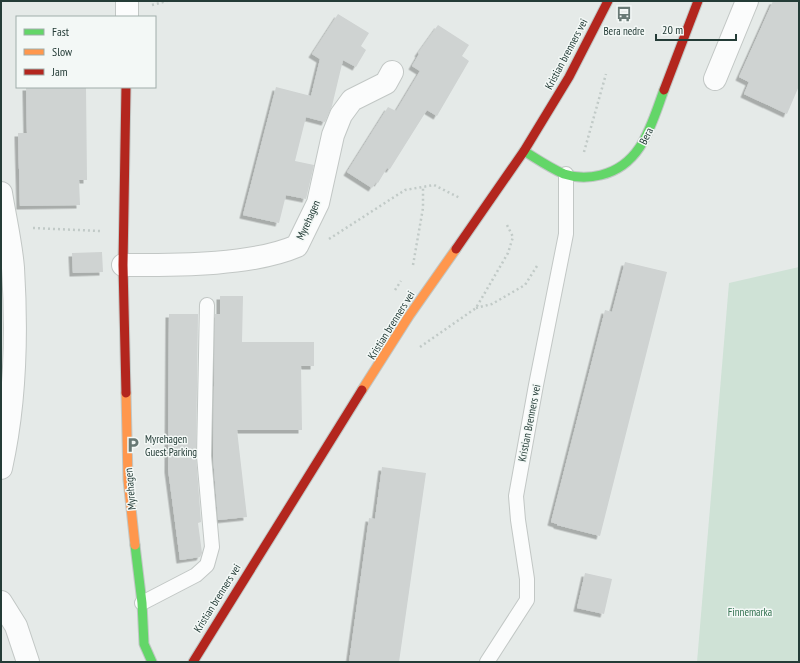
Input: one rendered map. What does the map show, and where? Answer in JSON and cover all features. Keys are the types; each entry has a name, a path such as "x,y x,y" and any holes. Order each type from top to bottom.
{"street":[{"path":"127,1 127,16"},
{"name":"Kristian brenners vei","path":"193,662 250,568 409,316 524,151 569,77 608,1"},
{"name":"Bera","path":"524,151 566,174 584,176 610,172 626,164 637,154 647,136 698,1"},
{"path":"715,79 747,1"},
{"name":"Myrehagen","path":"123,265 189,264 241,259 283,252 297,246 318,203 333,135 341,115 352,100 386,83 392,72"},
{"name":"Myrehagen","path":"126,88 123,265 128,480 142,603 144,644 152,662"},
{"path":"1,193 13,267 13,389 7,442 1,468"},
{"path":"1,602 16,626 28,662"}],"lane":[{"name":"Kristian Brenners vei","path":"487,662 527,600 527,578 518,520 516,496 566,234 566,174"},
{"path":"142,603 196,576 208,565 212,547 204,456 207,305"}],"path":[{"path":"584,176 583,158 606,74"},
{"path":"297,246 328,239 405,190 434,185 465,200"},
{"path":"412,269 423,208 423,186"},
{"path":"476,308 508,253 513,237 507,225"},
{"path":"7,227 124,232"},
{"path":"416,350 476,308 492,304 525,285 541,260"},
{"path":"391,297 403,279"}],"green space":[{"name":"Finnemarka","path":"799,267 799,662 697,662 729,283"}],"building":[{"path":"773,1 799,1 799,86 787,114 744,94 749,82 739,77"},
{"path":"338,14 369,33 361,46 366,50 356,67 343,60 332,106 325,122 306,117 295,161 314,165 306,199 286,195 279,223 243,215 276,87 311,96 320,59 312,54"},
{"path":"438,25 469,45 462,56 469,61 437,116 427,110 390,169 387,168 378,183 376,182 372,188 347,172 388,107 396,111 420,71 412,66 419,54 418,53"},
{"path":"26,88 86,88 87,180 79,180 80,205 20,206 18,133 27,133"},
{"path":"102,252 103,272 73,273 72,253"},
{"path":"625,262 667,272 600,536 557,525 551,522 605,310 612,312"},
{"path":"220,296 243,296 242,342 314,342 314,366 301,366 302,430 237,430 247,517 218,520 213,456 215,314 220,314"},
{"path":"169,314 198,314 196,456 201,522 198,523 202,553 200,557 180,560 168,469"},
{"path":"382,467 426,473 399,662 349,662 369,518 375,519"},
{"path":"585,573 612,579 604,614 577,608"}],"traffic: fast":[{"path":"524,151 564,174 578,177 592,177 615,170 636,153 643,142 664,90"},
{"path":"135,545 142,603 144,644 152,662"}],"traffic: slow":[{"path":"362,390 409,316 456,249"},
{"path":"126,393 128,480 135,545"}],"traffic: jam":[{"path":"456,249 524,151 569,77 608,1"},
{"path":"664,90 698,1"},
{"path":"126,88 123,265 126,393"},
{"path":"193,662 362,390"}],"place":[{"name":"Bera nedre","path":"624,14"},
{"name":"Myrehagen Guest Parking","path":"133,445"}]}
